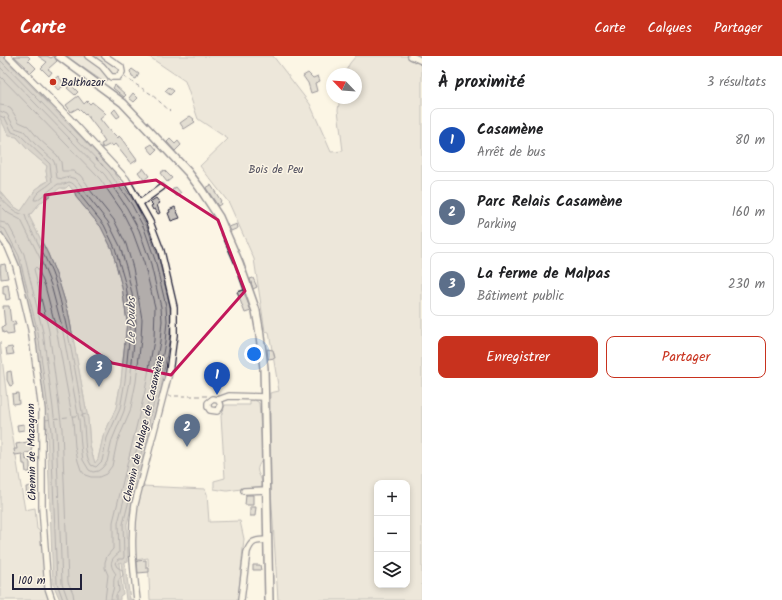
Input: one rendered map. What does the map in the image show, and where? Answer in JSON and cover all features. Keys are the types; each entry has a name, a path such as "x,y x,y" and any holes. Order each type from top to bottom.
{"main road":[{"path":"59,56 123,103 188,172 219,217 232,244 256,311 264,368 265,477 267,490 269,600"}],"street":[{"name":"Chemin de Halage de Casamène","path":"8,56 126,179 150,222 160,251 174,307 174,335 169,373 135,504 132,526 133,560 137,600"},
{"path":"88,56 102,66 111,77 118,77 122,72 121,67 105,56"},
{"path":"411,56 422,61"},
{"path":"140,203 162,187"},
{"name":"Chemin de Mazagran","path":"0,236 8,247 16,266 31,329 42,410 42,507 48,588 52,600"},
{"path":"219,401 229,396 265,396"},
{"path":"244,491 267,490"},
{"path":"242,600 247,552 249,547 255,541 268,540"}],"path":[{"path":"120,74 150,94 170,111"},
{"path":"96,158 103,166"},
{"path":"163,396 210,396"}],"highlighted area":[{"path":"156,180 218,220 245,291 171,375 112,363 39,313 45,195"}],"green space":[{"path":"66,56 109,56 120,71 104,82"},
{"name":"Bois de Peu","path":"148,56 273,56 310,104 331,152 343,151 338,110 339,104 362,104 362,68 347,68 356,56 408,56 422,64 422,600 278,600 271,490 270,393 279,391 269,332 265,331 254,259 229,203 200,166 228,139 198,119 185,81"},
{"path":"0,118 28,150 47,166 46,171 48,181 42,184 21,211 13,206 0,191"},
{"path":"69,185 76,197 101,227 112,249 122,287 127,322 121,381 116,408 103,437 98,460 95,464 90,446 88,419 68,311 48,254 29,216 39,204 60,187 64,189"},
{"path":"0,342 9,415 25,510 35,508 37,529 41,532 49,600 0,600"},
{"path":"250,398 259,403 263,459 258,467 258,472 263,486 227,491 214,489 214,481 225,478 221,416 225,405 250,405"},
{"path":"142,486 205,489 207,494 209,522 240,521 244,539 238,600 150,600 148,558 135,560 134,529"}],"water":[{"name":"Le Doubs","path":"0,56 2,56 112,169 135,203 147,227 159,259 170,306 171,321 160,394 127,524 128,561 125,563 130,599 134,600 126,600 121,562 119,563 123,594 120,596 120,600 60,600 53,584 47,431 34,333 10,246 0,228 0,191 13,206 21,211 36,189 48,181 46,171 47,166 28,150 17,137 9,136 0,118","holes":["69,185 76,197 101,227 112,249 122,287 127,321 121,381 116,408 103,437 98,459 95,463 90,446 88,419 68,311 48,254 29,216 39,204 60,188 66,188"]}],"building":[{"path":"14,56 28,56 30,58 28,60 36,68 31,73"},
{"path":"38,56 47,56 51,58 54,56 57,61 48,69 52,72 49,76 41,68 47,62"},
{"path":"132,69 139,74 136,79 132,77 130,71"},
{"path":"308,73 313,78 318,76 320,81 315,83 317,91 311,93 308,83 303,76"},
{"path":"58,76 65,85 58,90 51,82"},
{"path":"74,82 76,84 73,87 78,92 75,95 67,88"},
{"path":"115,85 126,95 124,97 113,88"},
{"path":"169,87 174,91 170,95 165,91"},
{"path":"133,93 138,98 134,102 129,98"},
{"path":"78,96 84,104 87,101 90,104 92,102 106,114 100,119 112,134 113,133 118,138 119,136 121,138 137,160 131,164 115,144 113,146 111,144 103,148 101,144 105,142 99,133 100,132 86,114 85,115 78,108 71,112 66,105"},
{"path":"115,109 120,116 117,118 112,112"},
{"path":"190,116 195,122 184,129 180,123"},
{"path":"170,139 175,144 178,141 181,145 175,151 167,142"},
{"path":"152,144 157,150 153,154 147,147"},
{"path":"143,168 149,176 144,180 138,172"},
{"path":"164,170 172,178 167,182 160,173"},
{"path":"211,185 221,201 221,204 218,206 206,188"},
{"path":"176,187 181,193 177,196 172,190"},
{"path":"156,198 160,203 157,205 160,213 158,214 155,209 153,210 151,206 153,205 150,202"},
{"path":"175,207 180,218 171,221 168,213 170,212 169,210"},
{"path":"237,224 238,228 231,231 229,227"},
{"path":"5,264 8,278 1,279 0,265"},
{"path":"253,278 257,287 253,289 250,279"},
{"path":"8,285 10,299 6,300 5,294 3,294 3,286"},
{"path":"243,290 251,311 245,313 237,292"},
{"path":"3,306 9,306 11,322 15,321 16,325 13,325 14,334 7,335 6,332 3,333 2,327 5,326"},
{"path":"12,347 14,354 7,355 6,348"},
{"path":"267,349 273,350 275,358 268,359"},
{"path":"11,371 13,385 10,386 7,380 7,372"},
{"path":"18,393 19,403 13,404 12,394"},
{"path":"24,424 24,430 18,431 17,425"},
{"path":"33,441 32,452 25,453 26,460 28,459 30,463 30,472 26,472 22,454 15,455 14,449 17,449 16,444"},
{"path":"32,486 33,495 31,495 32,497 27,498 26,487"},
{"path":"246,495 253,495 253,505 245,505"},
{"path":"250,507 256,507 255,516 250,516"},
{"path":"146,560 146,568 149,568 149,572 138,573 137,561"},
{"path":"253,565 260,565 261,570 253,570"}],"ferry route":[{"path":"45,420 89,414"}],"place":[{"name":"Balthazar","path":"53,82"},
{"name":"La ferme de Malpas","path":"99,387"},
{"name":"Casamène","path":"217,395"},
{"name":"Parc Relais Casamène","path":"187,447"}]}
